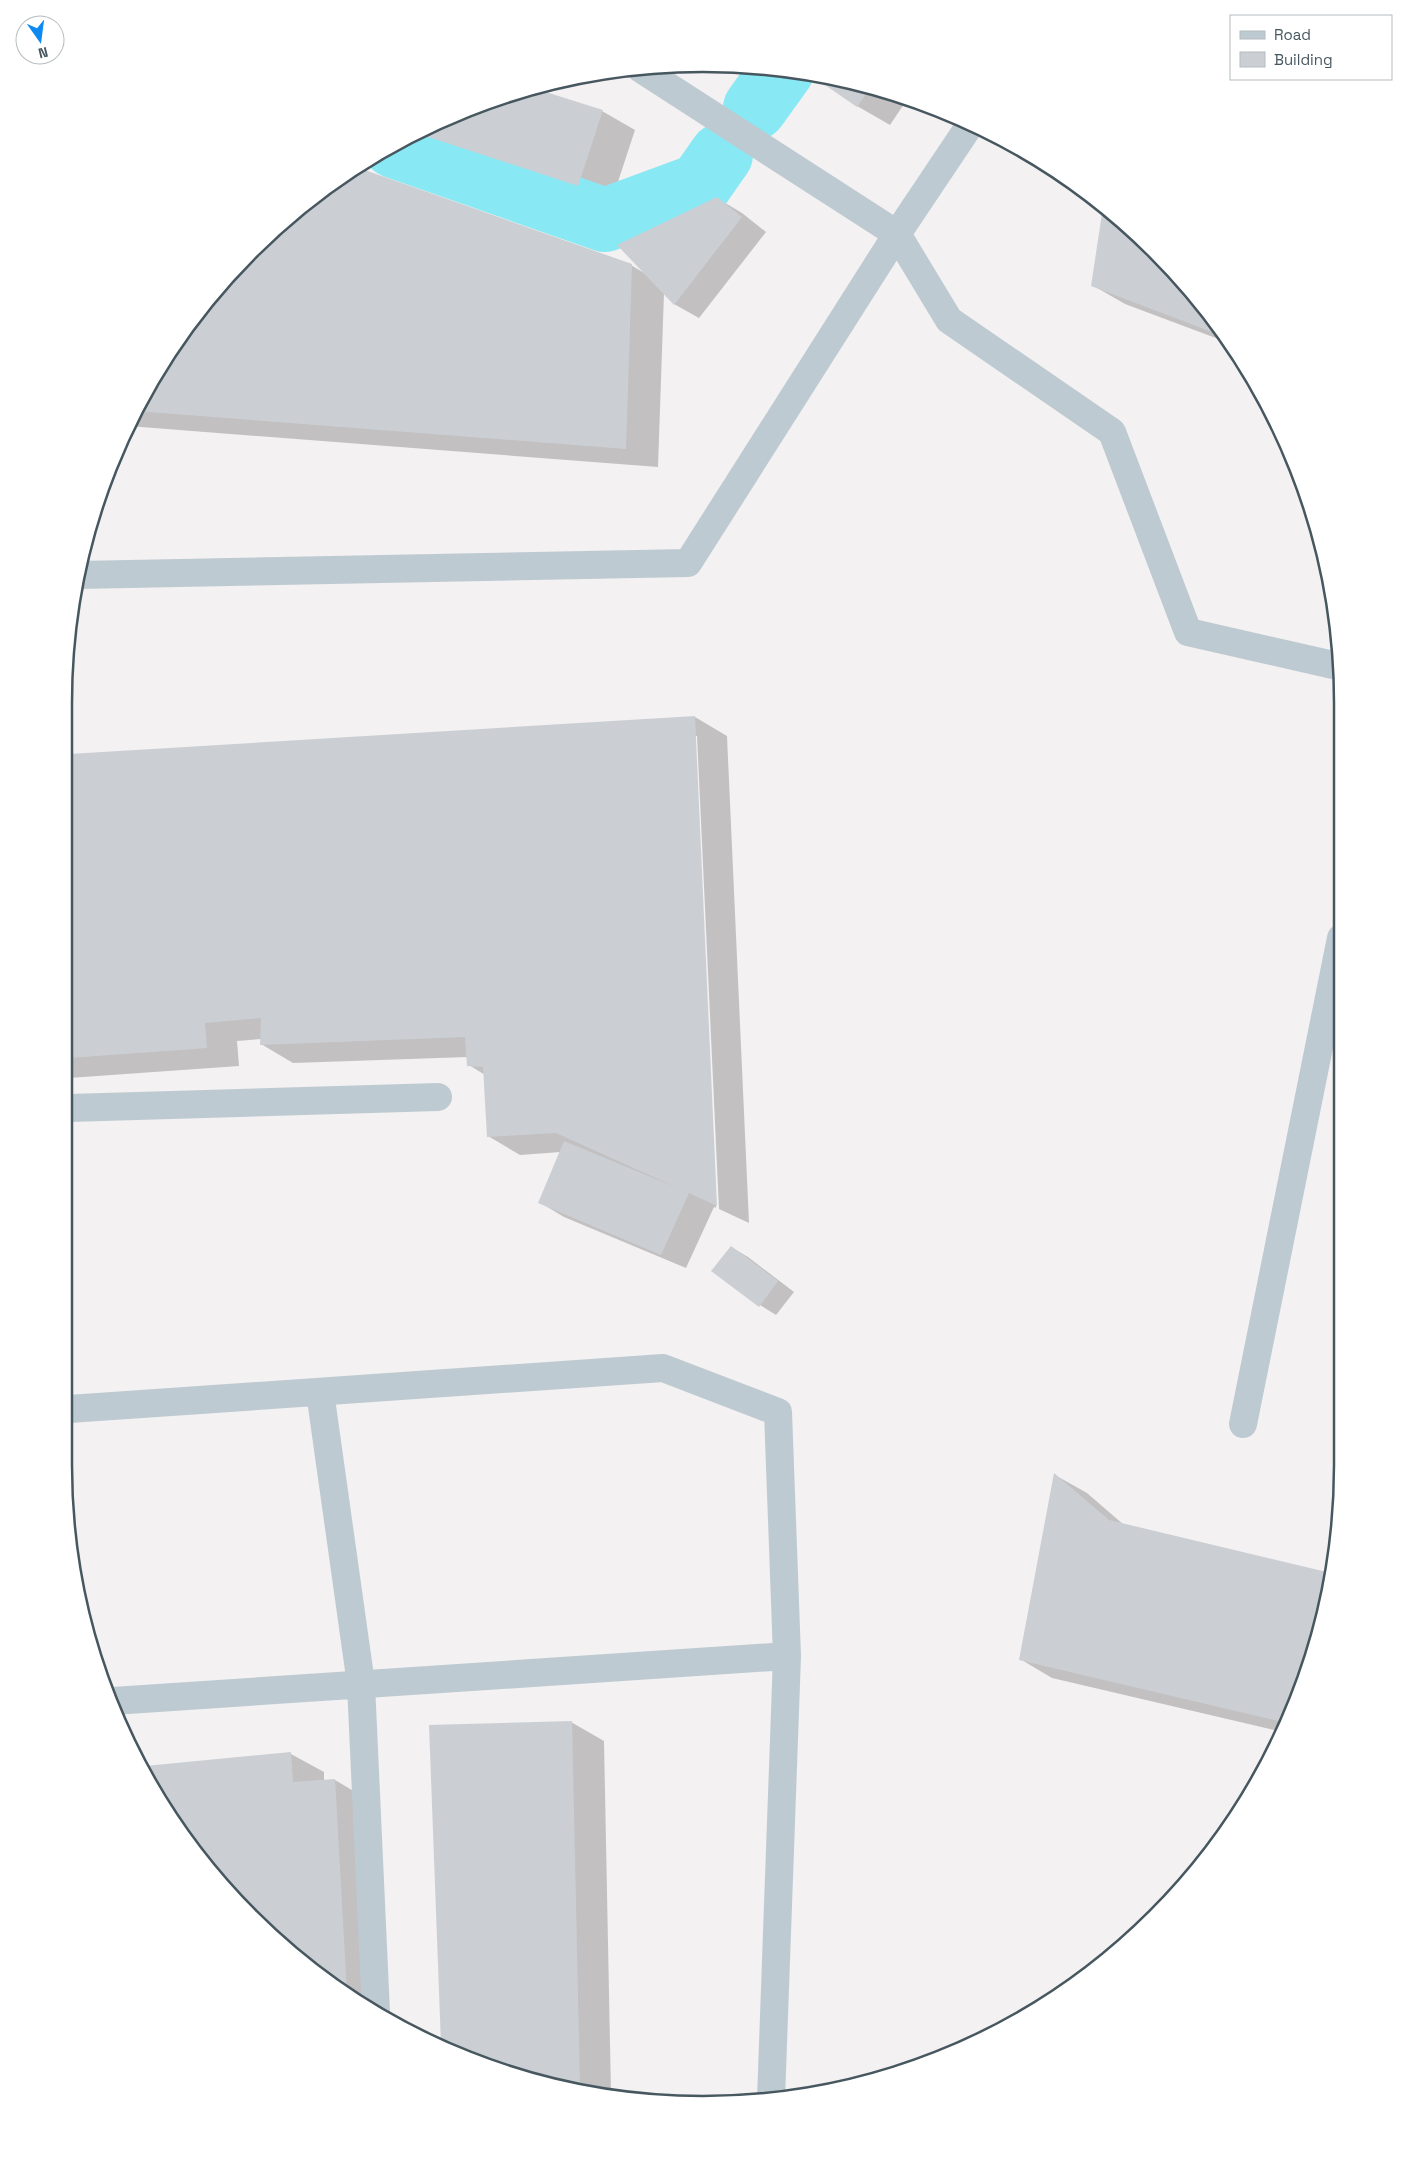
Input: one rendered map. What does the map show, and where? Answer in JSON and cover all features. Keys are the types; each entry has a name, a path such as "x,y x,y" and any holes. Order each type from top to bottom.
{"lane":[{"path":"652,75 897,234 949,320 1112,432 1188,632 1333,665"},
{"path":"86,575 688,563 897,234 966,131"},
{"path":"1243,1424 1334,973"},
{"path":"72,1108 438,1097"},
{"path":"72,1409 663,1368 778,1412 787,1656 770,2092"},
{"path":"320,1392 361,1684 376,2003"},
{"path":"119,1701 787,1656"}],"building":[{"path":"824,85 866,94 857,107"},
{"path":"547,92 603,110 578,186 427,137 501,106"},
{"path":"366,171 632,264 626,449 145,412 179,353 229,287 287,229 319,203"},
{"path":"717,197 742,217 674,305 617,245"},
{"path":"1102,214 1150,257 1178,287 1214,333 1091,286"},
{"path":"695,716 717,1206 689,1193 661,1255 538,1203 564,1141 680,1189 556,1133 487,1137 483,1067 467,1066 465,1037 260,1045 261,1018 205,1023 207,1048 72,1058 72,754"},
{"path":"731,1246 778,1281 759,1307 711,1271"},
{"path":"1054,1473 1109,1520 1325,1572 1313,1628 1301,1667 1279,1721 1019,1660"},
{"path":"572,1721 580,2083 540,2074 501,2062 441,2037 429,1725"},
{"path":"291,1752 293,1782 335,1779 346,1984 287,1939 229,1881 179,1815 149,1766"}],"waterway":[{"path":"755,108 777,77"},
{"path":"403,149 605,220 700,185 721,155"}]}
